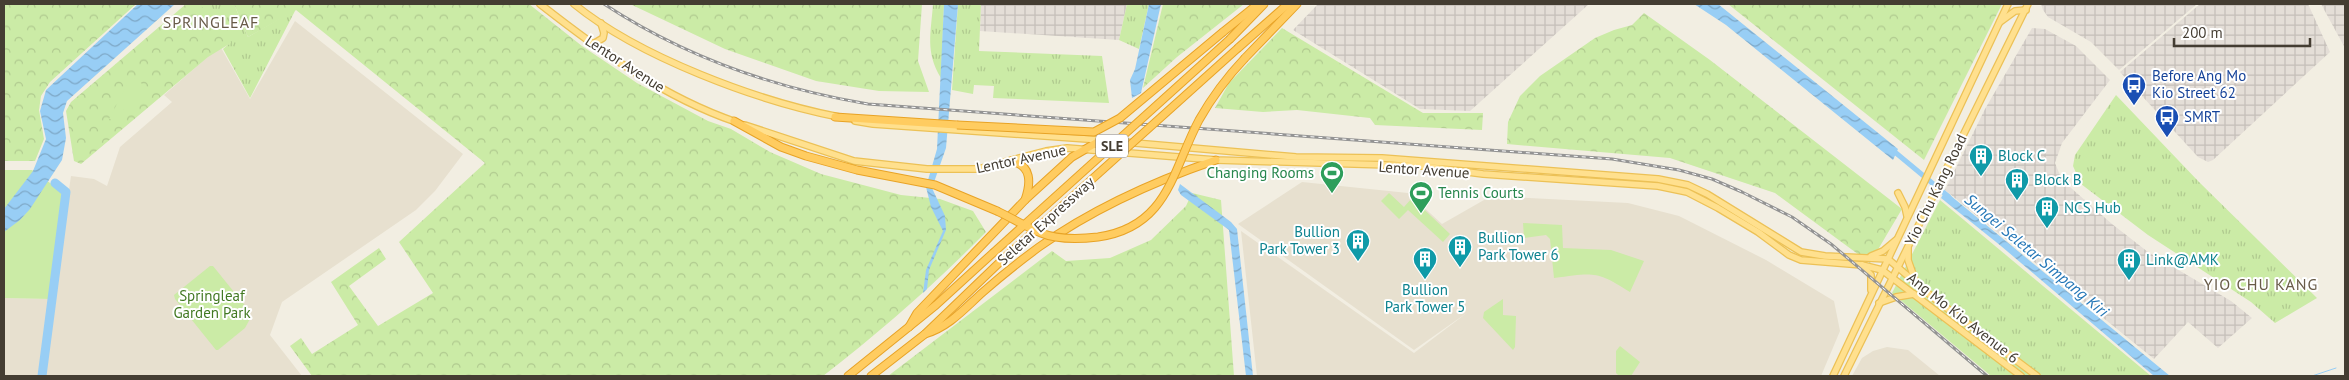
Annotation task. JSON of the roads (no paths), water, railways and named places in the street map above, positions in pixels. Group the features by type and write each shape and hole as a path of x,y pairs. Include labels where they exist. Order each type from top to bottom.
{"highway":[{"path":"835,117 932,126 1094,132 1120,118 1258,4"},
{"name":"Seletar Expressway","path":"848,376 910,327 993,253 1230,39 1264,4"},
{"name":"Seletar Expressway","path":"872,376 925,334 1002,261 1288,4"},
{"path":"734,121 755,134 794,151 850,168 948,189 1042,233 1067,238 1102,236 1135,224 1157,205 1177,174 1199,120 1212,98 1245,58 1297,4"},
{"path":"910,327 917,313 1025,200 1072,157 1084,148 1101,140"},
{"path":"1010,160 1022,165 1027,172 1030,182 1025,200"},
{"path":"925,334 936,331 949,322 1009,270 1072,225 1188,170 1216,160"}],"main road":[{"name":"Lentor Avenue","path":"540,4 592,44 672,94 709,112 854,161 927,169 970,170 1054,149 1084,148 1216,160 1422,166 1483,174 1658,186 1687,192 1718,208 1801,260 1862,265 1882,270"},
{"name":"Lentor Avenue","path":"574,4 601,23 664,58 696,72 789,105 835,117"},
{"name":"Yio Chu Kang Road","path":"1833,376 2008,4"},
{"name":"Yio Chu Kang Road","path":"1844,376 1943,176 2021,9 2028,4"},
{"path":"1998,23 2021,9"},
{"path":"592,44 603,38 604,29 601,23"},
{"name":"Lentor Avenue","path":"932,126 955,130 1180,146 1296,157 1382,158 1658,179 1688,184 1801,252 1825,256 1888,259"},
{"path":"1178,156 1180,146"},
{"path":"1898,192 1905,207 1907,219"},
{"path":"1869,257 1883,251 1899,238"},
{"path":"1908,248 1908,260 1915,282"},
{"name":"Ang Mo Kio Avenue 6","path":"1888,259 2037,376"},
{"path":"1862,265 1871,275 1871,294"},
{"name":"Ang Mo Kio Avenue 6","path":"1882,270 2021,376"},
{"path":"1879,303 1896,297 1914,294"}],"water":[{"path":"138,4 175,4 67,101 63,113 66,138 62,160 30,209 20,220 4,232 4,209 33,171 46,139 40,111 46,90"},
{"path":"944,4 958,4 946,148 932,188 945,216 946,230 929,270 927,289 923,293 926,270 943,231 931,207 926,187 937,149"},
{"path":"1149,4 1161,4 1141,93 1132,98 1130,80 1135,69"},
{"path":"1694,4 1718,4 1898,149 1893,160 1726,25"},
{"path":"1180,184 1231,222 1237,229 1253,376 1246,376 1229,230 1181,195 1178,190"},
{"path":"1945,191 2170,376 2154,376 2001,246 1941,198"}],"waterway":[{"name":"Sungei Seletar Simpang Kiri","path":"1896,153 1949,197"},
{"path":"42,376 66,192 55,183"},
{"path":"2312,376 2336,368"}],"railway":[{"path":"604,4 666,40 731,68 798,89 868,104 1612,159 1679,170 1712,179 1792,217 1831,244 1987,376"}],"place":[{"name":"Before Ang Mo Kio Street 62","path":"2134,106"},
{"name":"SMRT","path":"2167,138"},
{"name":"Block C","path":"1981,177"},
{"name":"Changing Rooms","path":"1332,194"},
{"name":"Block B","path":"2017,201"},
{"name":"Tennis Courts","path":"1421,214"},
{"name":"NCS Hub","path":"2047,229"},
{"name":"Bullion Park Tower 3","path":"1358,262"},
{"name":"Bullion Park Tower 6","path":"1460,268"},
{"name":"Bullion Park Tower 5","path":"1425,280"},
{"name":"Link@AMK","path":"2129,281"}],"district":[{"name":"SPRINGLEAF","path":"211,22"},
{"name":"YIO CHU KANG","path":"2261,284"}],"park label":[{"name":"Springleaf Garden Park","path":"212,304"}]}
